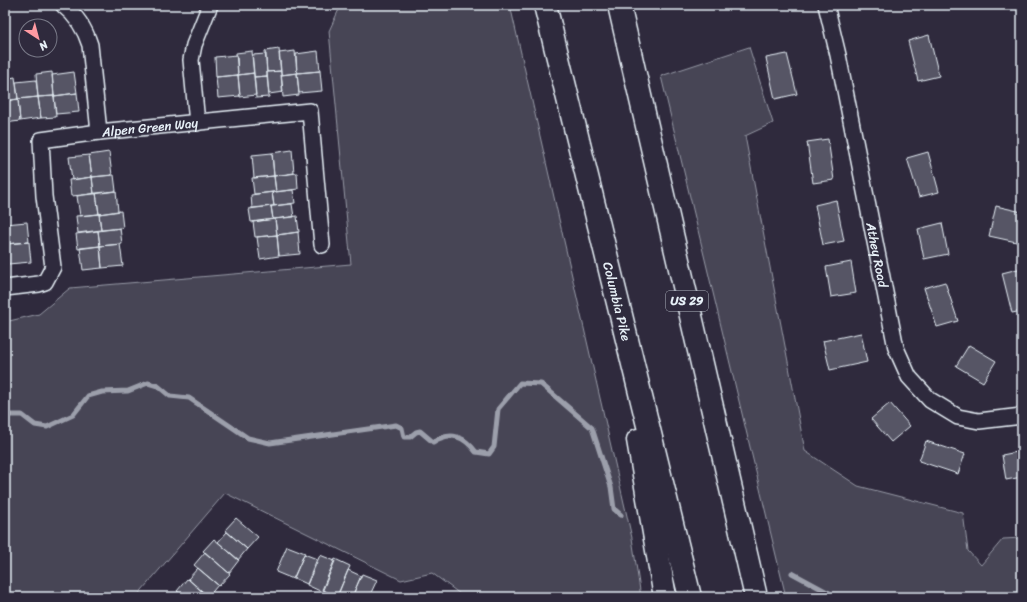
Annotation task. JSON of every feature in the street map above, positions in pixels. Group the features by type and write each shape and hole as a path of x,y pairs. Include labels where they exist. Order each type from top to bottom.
{"highway":[{"name":"Columbia Pike","path":"545,5 690,597"},
{"name":"US 29","path":"619,5 756,597"},
{"path":"606,258 665,597"}],"street":[{"path":"63,5 79,21 87,33 90,45 99,132"},
{"path":"197,123 191,60 194,46 210,5"},
{"name":"Athey Road","path":"826,5 838,55 896,348 909,377 930,400 958,417 979,421 1022,416"},
{"name":"Alpen Green Way","path":"5,288 45,282 53,268 44,196 41,140 99,132 310,111 322,245"}],"shaded area":[{"path":"341,5 510,5 632,538 641,597 464,597 432,573 401,580 225,493 136,597 5,597 5,322 39,314 70,288 351,264 329,31"},
{"path":"749,47 773,123 745,136 805,451 858,486 963,513 968,551 981,565 1003,539 1022,538 1022,597 786,597 661,76"}],"building":[{"path":"929,35 939,76 918,81 908,41"},
{"path":"279,49 281,71 267,72 265,51"},
{"path":"252,51 254,73 238,75 236,53"},
{"path":"295,51 297,73 281,75 279,53"},
{"path":"318,51 320,71 297,73 296,54"},
{"path":"266,54 267,76 254,77 252,55"},
{"path":"787,54 797,94 775,99 766,58"},
{"path":"237,55 238,75 216,77 215,57"},
{"path":"281,71 283,92 269,94 267,72"},
{"path":"320,71 322,91 299,93 297,73"},
{"path":"52,72 54,96 38,97 36,74"},
{"path":"74,72 77,93 54,96 52,75"},
{"path":"254,73 256,95 240,97 238,75"},
{"path":"297,73 299,95 283,97 281,75"},
{"path":"238,75 240,96 218,98 216,77"},
{"path":"267,76 269,97 256,98 254,77"},
{"path":"15,77 18,99 5,101 5,79"},
{"path":"36,80 38,97 18,99 16,82"},
{"path":"77,93 79,112 56,114 54,96"},
{"path":"54,96 56,117 41,118 38,97"},
{"path":"38,97 41,118 20,121 18,99"},
{"path":"18,99 20,121 5,123 5,101"},
{"path":"828,139 834,180 813,183 807,142"},
{"path":"292,150 294,173 274,176 272,153"},
{"path":"109,152 112,175 92,177 89,155"},
{"path":"928,152 939,192 919,197 907,158"},
{"path":"272,153 274,176 254,178 252,155"},
{"path":"89,155 92,177 72,180 69,157"},
{"path":"297,173 298,189 276,192 274,176"},
{"path":"114,175 116,191 94,194 92,177"},
{"path":"274,176 276,192 254,194 252,178"},
{"path":"92,177 94,194 71,196 69,180"},
{"path":"293,190 295,203 274,206 272,192"},
{"path":"116,191 118,211 99,214 96,193"},
{"path":"272,192 274,206 252,208 251,195"},
{"path":"96,193 99,214 80,216 77,196"},
{"path":"836,200 844,241 823,245 815,205"},
{"path":"292,204 294,217 273,219 271,206"},
{"path":"271,206 273,219 251,222 249,209"},
{"path":"996,206 1022,212 1021,243 989,236"},
{"path":"121,211 123,228 101,230 99,214"},
{"path":"99,214 101,230 78,233 76,216"},
{"path":"297,216 299,232 277,235 275,219"},
{"path":"275,219 277,235 255,237 253,222"},
{"path":"27,222 29,242 6,244 5,224"},
{"path":"942,223 948,254 924,259 918,229"},
{"path":"120,228 122,244 100,246 98,231"},
{"path":"98,231 100,246 78,249 76,234"},
{"path":"298,232 300,254 279,256 277,235"},
{"path":"277,235 279,256 260,259 257,237"},
{"path":"29,242 31,262 8,264 6,244"},
{"path":"5,244 8,266 5,266"},
{"path":"120,244 123,266 102,268 100,246"},
{"path":"100,246 102,268 83,270 80,248"},
{"path":"851,262 856,293 831,297 826,267"},
{"path":"1022,268 1022,311 1012,313 1002,273"},
{"path":"945,282 958,321 937,327 924,288"},
{"path":"861,333 867,362 830,370 823,341"},
{"path":"969,345 996,361 983,382 956,366"},
{"path":"890,403 910,426 891,442 871,419"},
{"path":"926,441 965,454 958,474 919,461"},
{"path":"1022,451 1022,477 1006,480 1002,455"},
{"path":"236,518 258,537 247,549 225,530"},
{"path":"227,532 247,549 238,560 218,542"},
{"path":"214,539 239,560 229,573 203,551"},
{"path":"287,546 305,553 293,579 276,572"},
{"path":"205,552 230,574 219,586 194,565"},
{"path":"304,554 317,559 307,584 294,578"},
{"path":"320,555 335,561 322,592 307,585"},
{"path":"335,559 350,566 337,596 322,590"},
{"path":"198,568 218,585 208,597 188,579"},
{"path":"348,570 361,576 352,597 343,597 338,595"},
{"path":"362,574 377,580 369,597 352,597"},
{"path":"187,579 209,597 184,597 177,591"}],"waterway":[{"path":"5,415 22,415 35,425 47,427 73,415 88,396 102,392 128,391 148,383 158,386 170,396 189,398 248,438 270,443 396,425 402,428 404,437 410,437 416,432 420,431 433,442 446,437 457,437 467,442 476,452 489,454 494,447 498,409 520,383 541,384 592,428 611,487 614,509 621,515"},
{"path":"792,573 829,593 831,597"}]}
